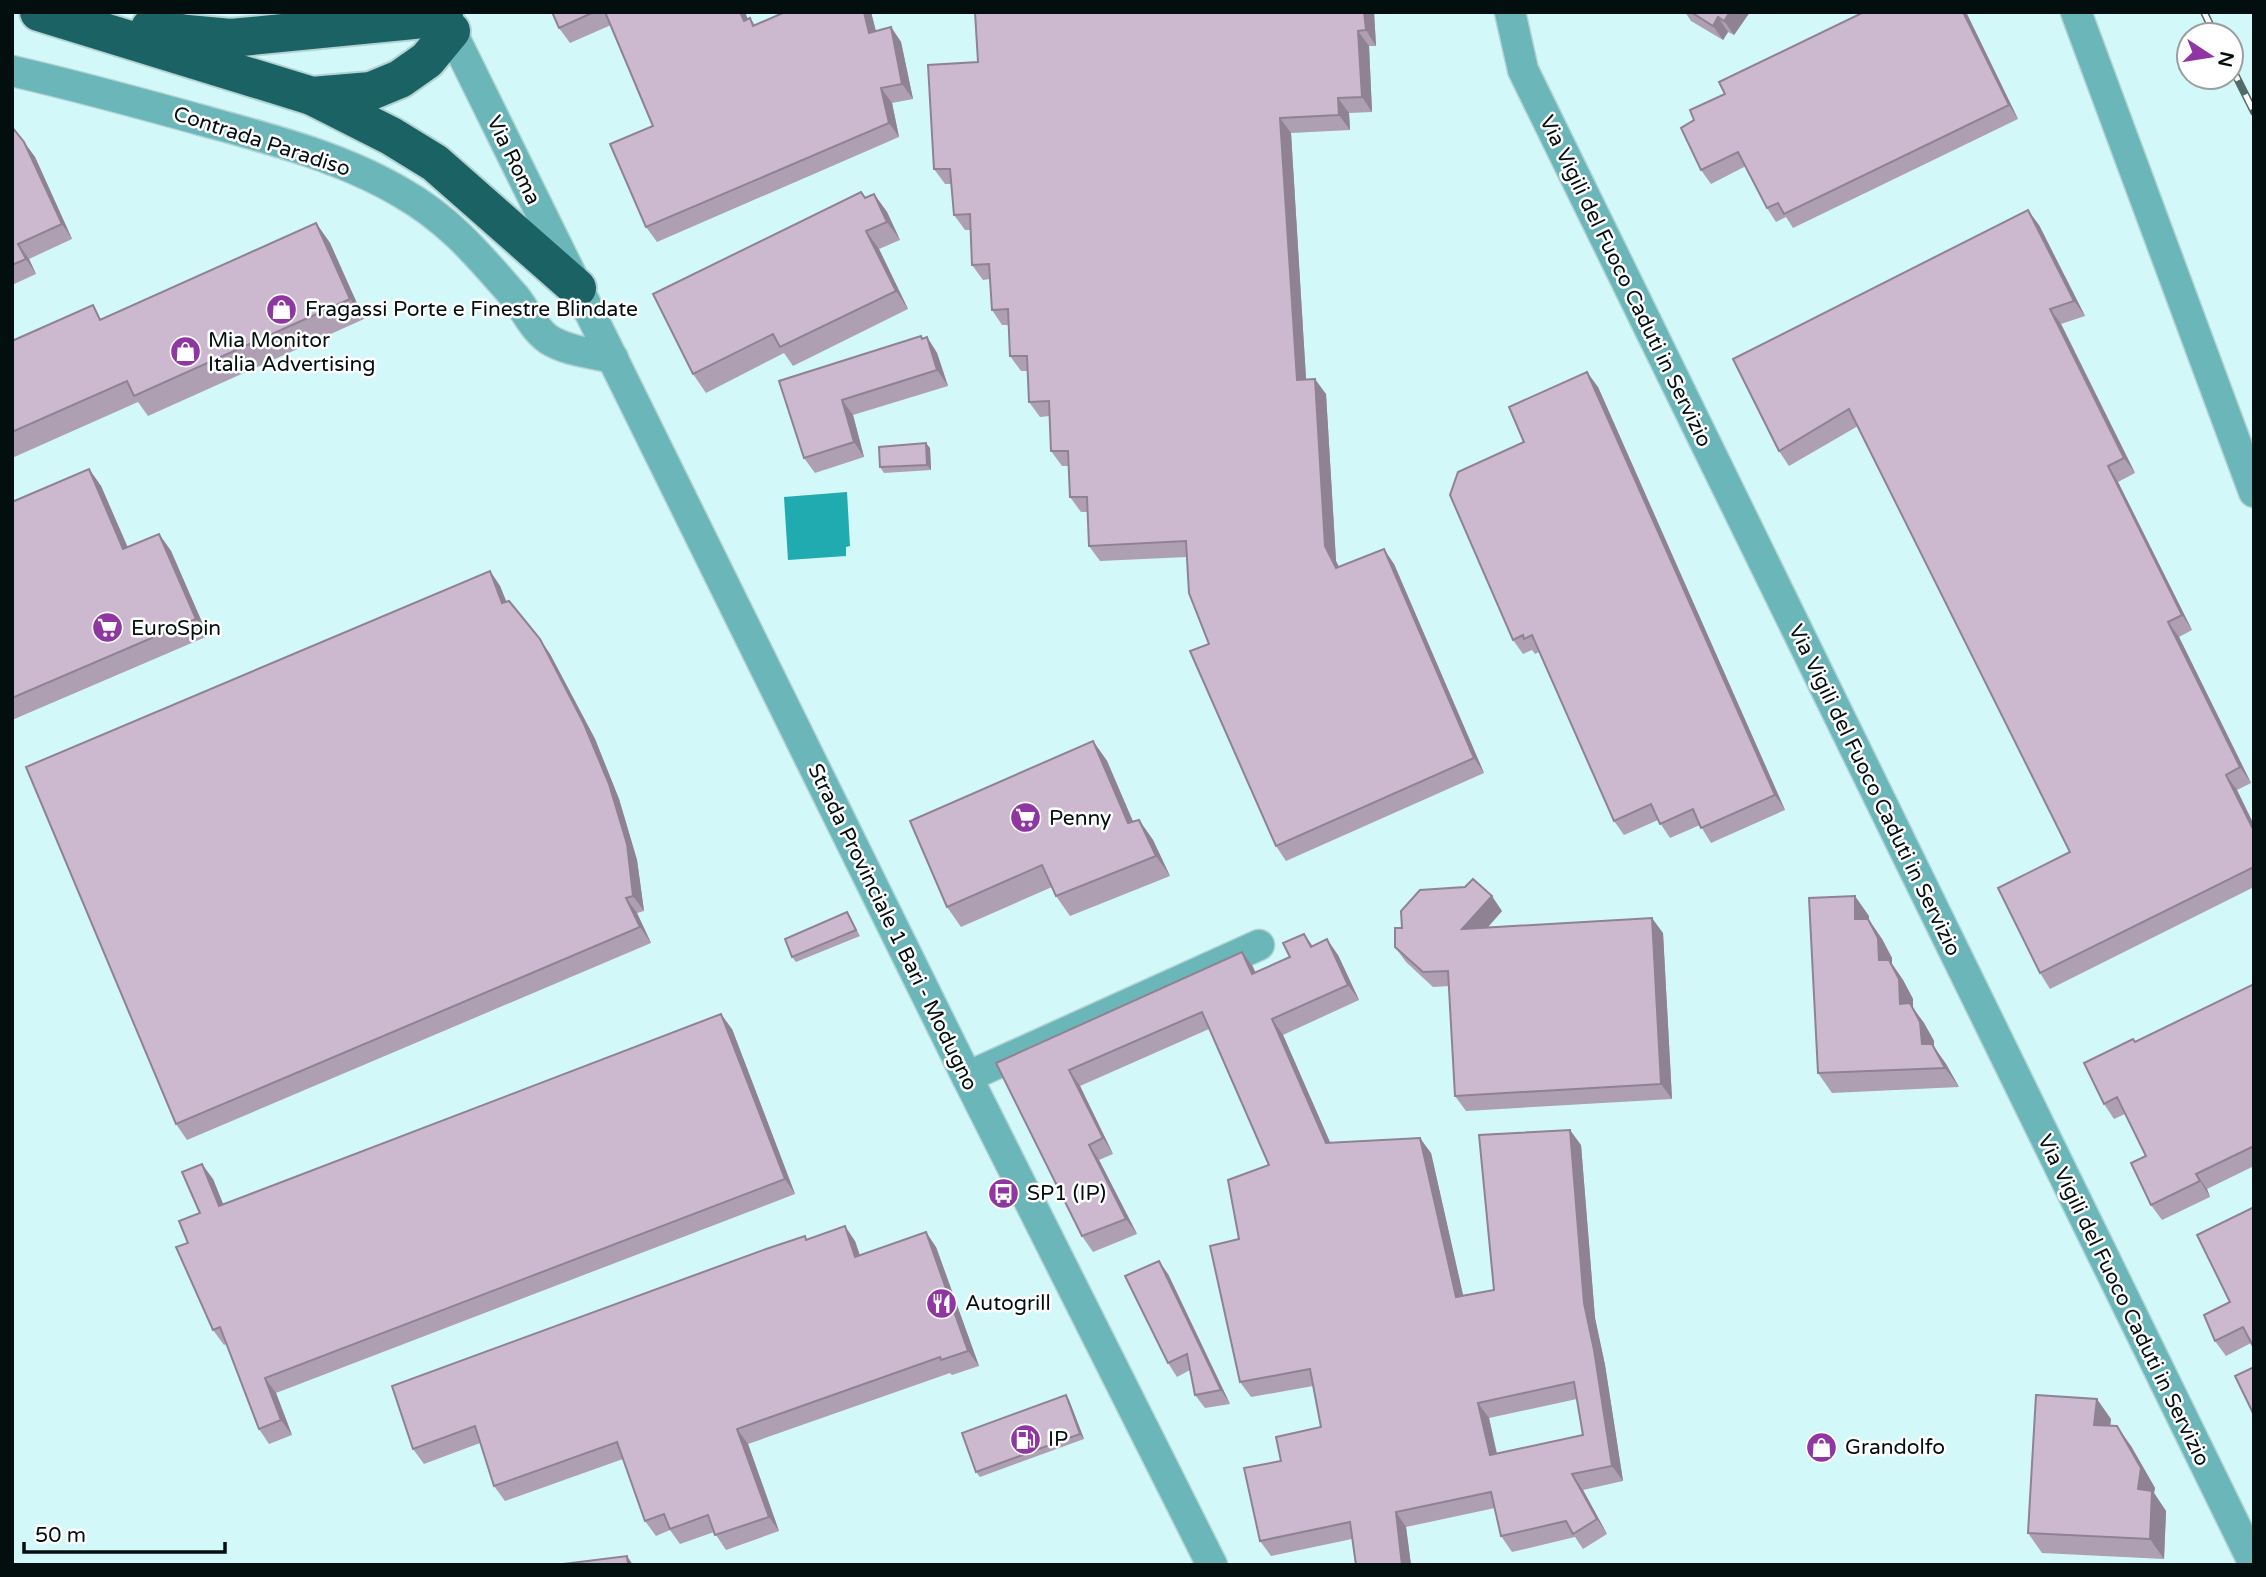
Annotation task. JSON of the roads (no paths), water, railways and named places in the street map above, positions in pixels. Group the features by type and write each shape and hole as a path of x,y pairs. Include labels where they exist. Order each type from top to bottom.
{"highway":[{"path":"39,12 312,96 391,136 435,163 578,288"},
{"path":"80,12 102,20 187,34 231,38 271,23 447,24 427,60 400,79 371,91 312,96"}],"street":[{"name":"Via Vigili del Fuoco Caduti in Servizio","path":"1510,12 1523,70 2254,1564"},
{"path":"2076,12 2254,492"},
{"name":"Via Roma","path":"447,24 578,288"},
{"name":"Contrada Paradiso","path":"12,71 264,137 366,175 401,192 456,230 521,305 534,327 547,338 561,346 613,358"},
{"name":"Strada Provinciale 1 Bari - Modugno","path":"578,288 967,1077 1212,1565"},
{"path":"967,1077 1259,945"}],"water":[{"path":"847,492 850,546 846,547 846,556 788,560 784,497"}],"railway":[{"path":"2204,12 2208,21"},
{"path":"2244,91 2254,112"}],"place":[{"name":"Fragassi Porte e Finestre Blindate","path":"282,309"},
{"name":"Mia Monitor Italia Advertising","path":"185,352"},
{"name":"EuroSpin","path":"108,628"},
{"name":"Penny","path":"1026,818"},
{"name":"SP1 (IP)","path":"1004,1193"},
{"name":"Autogrill","path":"942,1303"},
{"name":"IP","path":"1025,1439"},
{"name":"Grandolfo","path":"1822,1447"}]}
